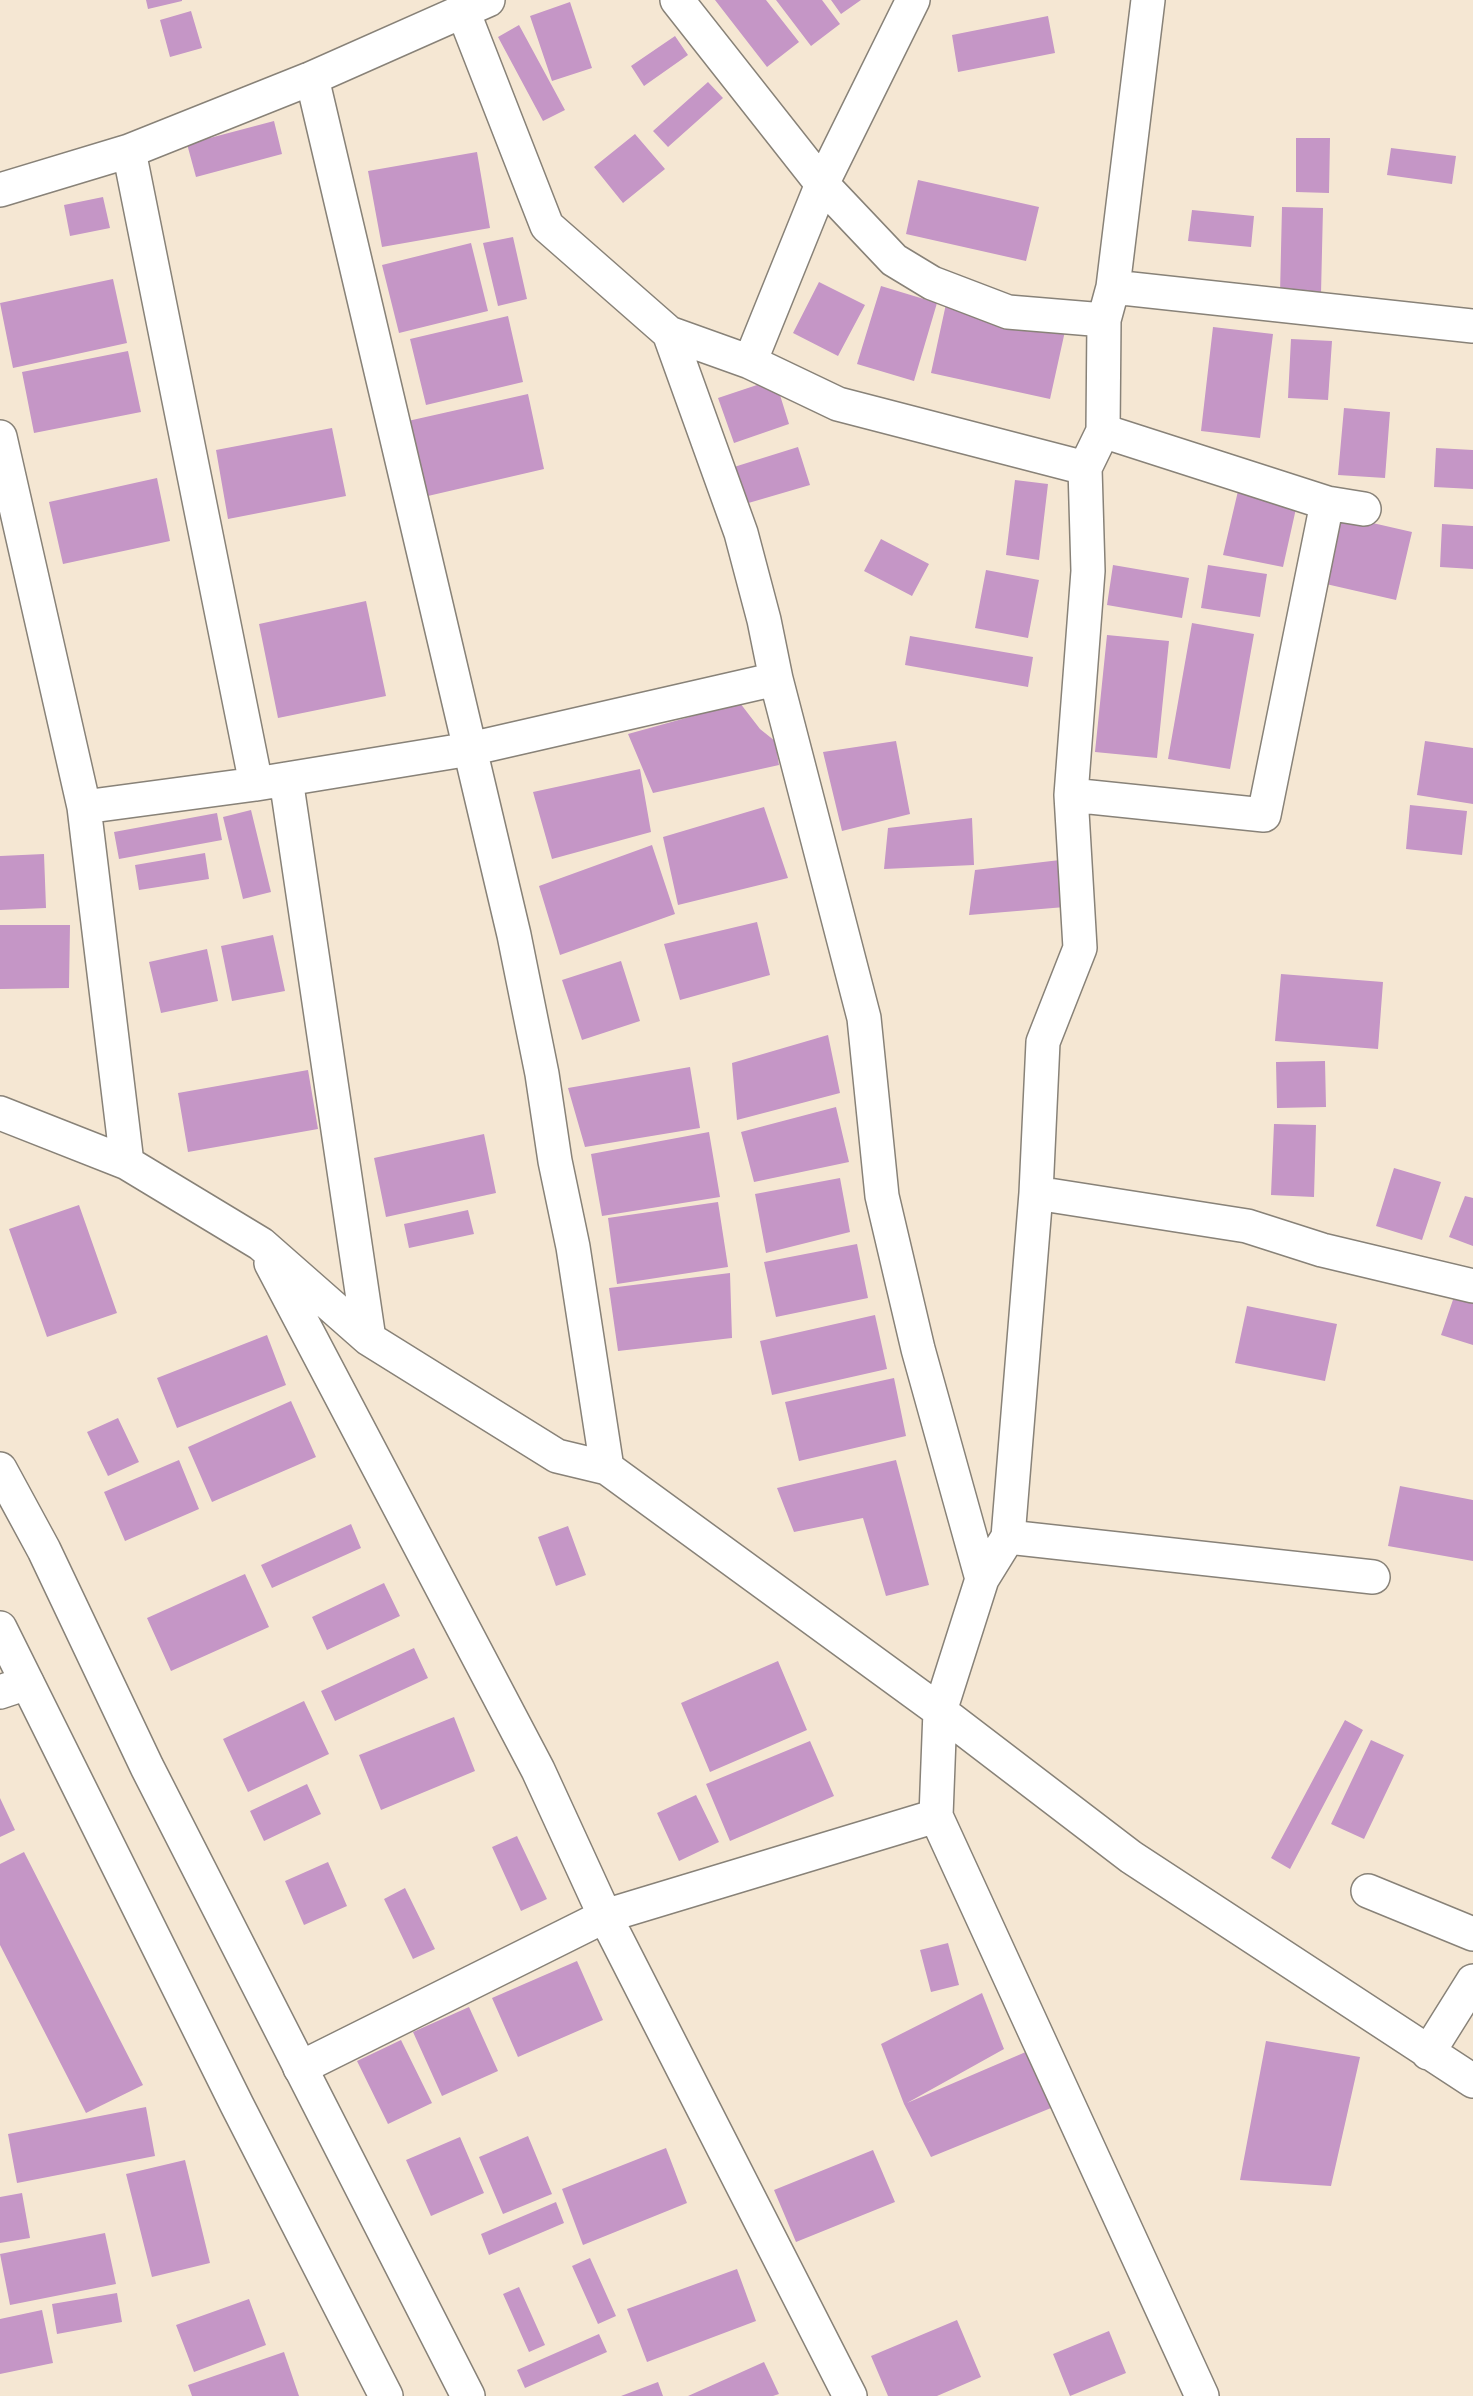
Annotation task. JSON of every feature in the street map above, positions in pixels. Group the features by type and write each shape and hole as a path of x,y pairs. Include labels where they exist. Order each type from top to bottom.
{"street":[{"path":"677,0 822,184 894,260 932,283 1008,312 1104,320"},
{"path":"750,362 822,184 913,0"},
{"path":"1148,0 1113,287 1104,320 1103,431 1084,468 1088,570 1071,795 1080,948 1043,1042 1036,1193 1008,1538 982,1579 940,1711 936,1816 1202,2396"},
{"path":"0,189 129,151 312,78 475,5 548,226 669,333 750,362 838,404 1084,468"},
{"path":"312,78 514,935 573,1247 607,1468"},
{"path":"129,151 271,782 369,1339"},
{"path":"1113,287 1473,326"},
{"path":"669,333 741,533 764,620 776,679 864,1018 882,1196 918,1349 982,1579"},
{"path":"1103,431 1327,503 1364,509"},
{"path":"0,437 84,807 127,1163"},
{"path":"1071,795 1264,815 1327,503"},
{"path":"84,807 271,782 470,749 776,679"},
{"path":"0,1113 127,1163 261,1244 369,1339 557,1456 607,1468 940,1711 1131,1857 1428,2054 1473,2081"},
{"path":"1036,1193 1247,1226 1322,1250 1473,1286"},
{"path":"261,1244 538,1770 605,1916 850,2396"},
{"path":"0,1469 44,1550 147,1767 468,2396"},
{"path":"1008,1538 1373,1577"},
{"path":"0,1628 13,1688 226,2084 386,2396"},
{"path":"300,2068 605,1916 936,1816"},
{"path":"1368,1891 1473,1934"},
{"path":"1428,2054 1473,1981"}],"building":[{"path":"146,0 182,0 182,1 148,9"},
{"path":"715,0 766,0 799,42 767,67"},
{"path":"776,0 822,0 840,24 811,46"},
{"path":"831,0 861,0 841,14"},
{"path":"570,2 592,68 552,81 530,16"},
{"path":"191,11 202,48 170,57 160,20"},
{"path":"1048,16 1055,53 958,72 952,35"},
{"path":"519,25 565,110 543,121 498,37"},
{"path":"675,36 688,55 644,86 631,66"},
{"path":"708,82 723,98 668,147 653,131"},
{"path":"274,121 282,154 196,177 187,144"},
{"path":"635,134 665,169 623,203 594,167"},
{"path":"1296,138 1330,138 1329,193 1296,192"},
{"path":"1391,148 1456,156 1452,184 1387,175"},
{"path":"477,152 490,228 382,247 368,171"},
{"path":"918,180 1039,207 1026,261 906,234"},
{"path":"103,197 110,228 70,236 64,205"},
{"path":"1282,207 1323,208 1321,294 1280,294"},
{"path":"1192,210 1254,216 1251,247 1188,241"},
{"path":"513,237 527,299 498,306 483,243"},
{"path":"471,243 488,311 399,333 382,265"},
{"path":"113,279 127,343 13,368 0,303"},
{"path":"819,282 865,305 838,356 793,333"},
{"path":"881,286 937,303 914,381 857,364"},
{"path":"946,304 1065,331 1050,399 931,373"},
{"path":"508,316 523,382 426,405 410,339"},
{"path":"1213,327 1273,334 1260,438 1201,431"},
{"path":"1291,339 1332,341 1328,400 1288,398"},
{"path":"128,351 141,412 34,433 22,372"},
{"path":"775,379 789,424 734,443 718,398"},
{"path":"528,394 544,469 415,499 399,423"},
{"path":"1344,408 1390,412 1385,478 1338,475"},
{"path":"332,428 346,496 228,519 216,450"},
{"path":"798,447 810,485 745,504 734,467"},
{"path":"1436,448 1473,450 1473,489 1434,487"},
{"path":"157,478 170,541 63,564 49,502"},
{"path":"1015,480 1048,484 1039,560 1006,555"},
{"path":"1238,491 1297,504 1283,567 1223,555"},
{"path":"1342,516 1412,532 1396,600 1326,584"},
{"path":"1442,524 1473,526 1473,569 1440,567"},
{"path":"881,539 929,564 912,596 864,571"},
{"path":"1113,565 1189,578 1182,618 1107,605"},
{"path":"1208,565 1267,574 1260,617 1201,608"},
{"path":"986,570 1039,580 1028,638 975,628"},
{"path":"366,601 386,696 278,718 259,624"},
{"path":"1192,623 1254,634 1230,769 1168,759"},
{"path":"1107,635 1169,641 1157,758 1095,752"},
{"path":"910,636 1033,657 1028,687 905,665"},
{"path":"740,703 760,729 775,741 779,765 653,793 628,734"},
{"path":"896,741 910,814 842,831 823,752"},
{"path":"1425,741 1473,748 1473,804 1417,795"},
{"path":"640,769 651,832 552,859 533,792"},
{"path":"1410,805 1467,811 1462,855 1406,849"},
{"path":"764,807 788,878 678,905 663,837"},
{"path":"251,810 271,892 243,899 223,817"},
{"path":"217,813 222,840 119,859 114,832"},
{"path":"972,818 974,865 884,869 888,828"},
{"path":"652,845 675,914 560,955 539,886"},
{"path":"205,853 209,879 139,890 135,865"},
{"path":"44,854 46,908 0,910 0,856"},
{"path":"1060,860 1065,907 969,915 975,870"},
{"path":"757,922 770,975 680,1000 664,944"},
{"path":"0,925 70,925 69,988 0,989"},
{"path":"273,935 285,991 232,1001 221,946"},
{"path":"207,949 218,1001 161,1013 149,962"},
{"path":"621,961 640,1021 582,1040 562,980"},
{"path":"1281,974 1383,982 1378,1049 1275,1041"},
{"path":"828,1035 840,1093 737,1120 732,1063"},
{"path":"1325,1061 1326,1107 1277,1108 1276,1062"},
{"path":"690,1067 700,1128 585,1147 568,1088"},
{"path":"308,1070 318,1129 188,1152 178,1093"},
{"path":"836,1107 849,1162 754,1182 741,1132"},
{"path":"1274,1124 1316,1125 1314,1197 1271,1195"},
{"path":"709,1132 720,1197 602,1216 591,1154"},
{"path":"484,1134 496,1193 386,1217 374,1158"},
{"path":"1394,1168 1441,1182 1422,1240 1376,1226"},
{"path":"840,1178 850,1232 766,1253 755,1194"},
{"path":"1465,1196 1473,1198 1473,1246 1449,1237"},
{"path":"718,1202 728,1267 617,1284 608,1218"},
{"path":"79,1205 117,1313 47,1337 9,1229"},
{"path":"468,1210 474,1234 409,1248 404,1224"},
{"path":"857,1244 868,1298 776,1317 764,1262"},
{"path":"730,1273 732,1338 618,1351 609,1288"},
{"path":"1457,1288 1473,1293 1473,1345 1441,1335"},
{"path":"1247,1306 1337,1324 1325,1381 1235,1363"},
{"path":"875,1315 887,1369 772,1395 760,1341"},
{"path":"267,1335 286,1385 177,1428 157,1378"},
{"path":"894,1378 906,1436 799,1461 785,1402"},
{"path":"291,1401 316,1457 212,1502 188,1447"},
{"path":"118,1418 139,1462 108,1476 87,1432"},
{"path":"179,1460 199,1509 125,1541 104,1492"},
{"path":"896,1460 929,1585 886,1596 863,1518 794,1532 777,1488"},
{"path":"1400,1486 1473,1500 1473,1561 1388,1546"},
{"path":"351,1524 361,1548 272,1588 261,1565"},
{"path":"568,1526 586,1575 556,1586 538,1537"},
{"path":"245,1574 269,1627 171,1671 147,1618"},
{"path":"384,1583 400,1616 327,1650 312,1617"},
{"path":"414,1648 428,1678 335,1721 321,1691"},
{"path":"778,1661 807,1730 710,1772 681,1703"},
{"path":"304,1701 329,1754 248,1792 223,1739"},
{"path":"454,1717 475,1771 381,1810 359,1755"},
{"path":"1345,1720 1363,1730 1290,1869 1271,1858"},
{"path":"1371,1740 1404,1755 1364,1839 1331,1824"},
{"path":"810,1741 834,1796 730,1841 706,1784"},
{"path":"307,1784 321,1814 264,1841 250,1811"},
{"path":"696,1795 719,1842 679,1861 657,1813"},
{"path":"0,1798 15,1830 0,1837"},
{"path":"517,1836 547,1899 521,1911 492,1847"},
{"path":"24,1852 143,2085 86,2113 0,1945 0,1864"},
{"path":"328,1862 347,1906 304,1925 285,1881"},
{"path":"405,1888 435,1949 413,1959 384,1899"},
{"path":"948,1943 959,1985 931,1992 920,1950"},
{"path":"577,1961 603,2020 518,2057 492,1998"},
{"path":"982,1993 1004,2049 907,2103 1028,2051 1051,2108 931,2157 904,2104 881,2044"},
{"path":"469,2007 498,2071 442,2096 413,2032"},
{"path":"401,2040 432,2103 388,2124 357,2061"},
{"path":"1266,2041 1360,2057 1331,2186 1240,2180"},
{"path":"146,2107 155,2156 17,2183 8,2134"},
{"path":"528,2136 552,2194 503,2214 479,2157"},
{"path":"460,2137 484,2193 431,2216 406,2160"},
{"path":"666,2148 687,2203 583,2245 562,2189"},
{"path":"873,2150 895,2202 796,2242 774,2190"},
{"path":"185,2160 210,2263 152,2277 126,2174"},
{"path":"22,2193 30,2238 0,2243 0,2197"},
{"path":"556,2202 564,2223 489,2255 481,2234"},
{"path":"105,2233 116,2284 10,2305 0,2254"},
{"path":"590,2258 616,2316 598,2324 572,2266"},
{"path":"737,2269 756,2321 647,2362 627,2309"},
{"path":"519,2287 545,2345 529,2352 503,2294"},
{"path":"117,2293 122,2322 57,2334 52,2304"},
{"path":"249,2299 266,2345 194,2372 176,2325"},
{"path":"42,2310 53,2363 0,2374 0,2319"},
{"path":"957,2320 981,2377 937,2396 888,2396 871,2356"},
{"path":"1109,2331 1126,2373 1070,2396 1053,2354"},
{"path":"599,2334 607,2352 525,2388 517,2370"},
{"path":"284,2352 299,2396 192,2396 188,2385"},
{"path":"764,2362 779,2394 773,2396 688,2396"},
{"path":"658,2382 663,2396 621,2396"}]}
